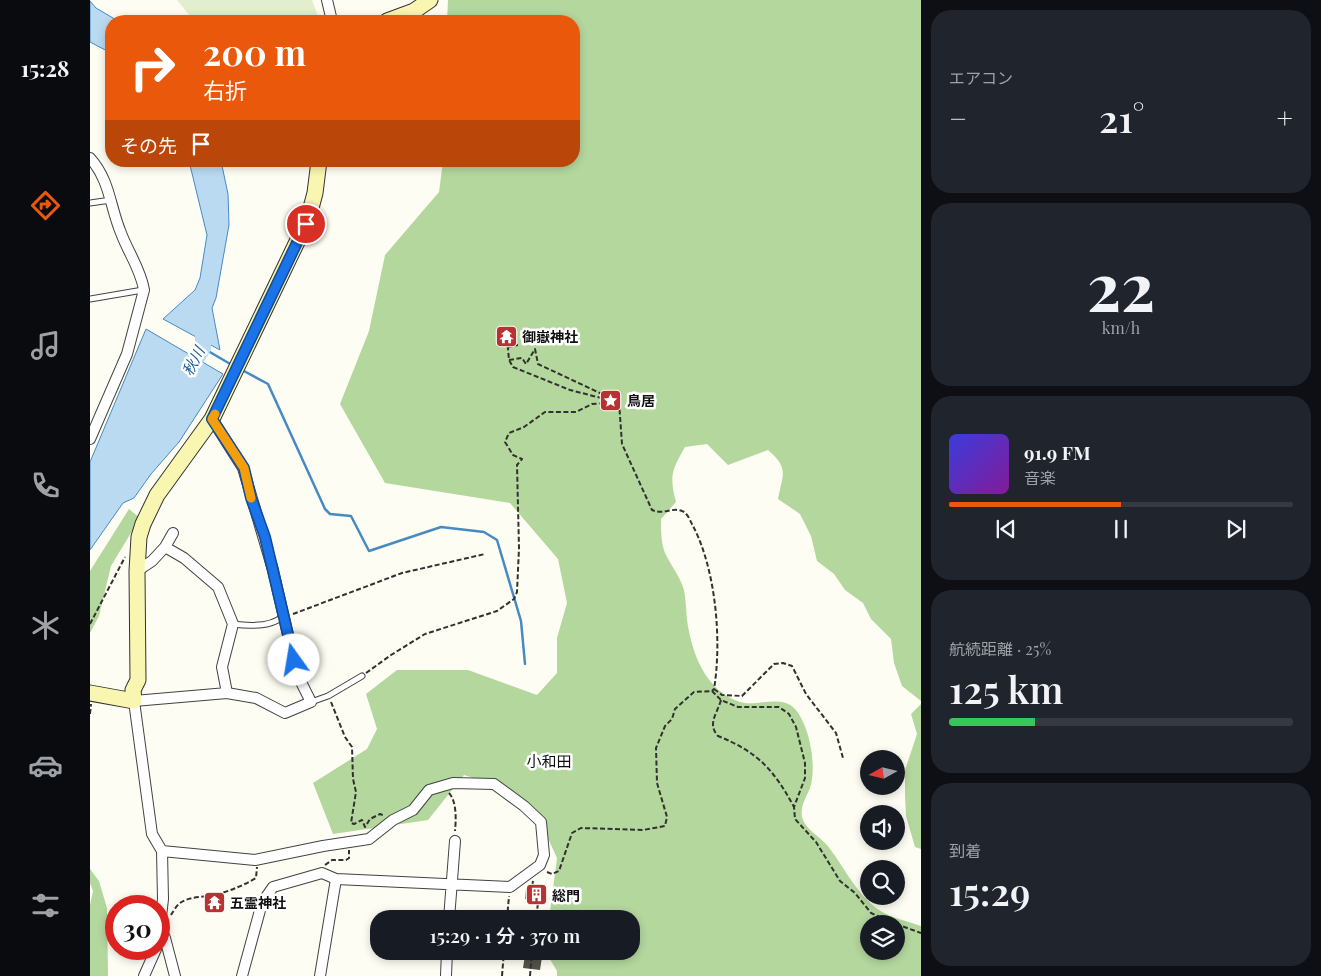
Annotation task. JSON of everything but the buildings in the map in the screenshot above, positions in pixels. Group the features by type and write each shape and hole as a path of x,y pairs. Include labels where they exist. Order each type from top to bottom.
{"street":[{"path":"328,0 331,15"},
{"path":"403,15 414,11 430,0"},
{"path":"90,158 103,176 121,233 143,281 144,290 127,354 90,439"},
{"path":"90,693 134,701 133,690 138,680 137,571 139,537 149,510 212,419 308,218 315,193 318,167"},
{"path":"162,895 162,851 152,834 134,701 227,693 256,698 284,713 311,702 297,674 265,537 251,498 244,468 212,419"},
{"path":"137,571 152,562 165,547 173,533"},
{"path":"165,547 184,558 218,587 233,624 222,667 227,693"},
{"path":"162,851 256,860 369,839 385,825 413,810 430,790 453,783 494,784 524,806 540,822 544,855 538,866 510,890 336,879 322,873 273,886 265,895 242,976"},
{"path":"450,910 455,841"},
{"path":"320,976 336,879"},
{"path":"170,957 175,976"},
{"path":"144,976 151,960"},
{"path":"446,976 447,960"}],"lane":[{"path":"90,203 111,200"},
{"path":"91,297 144,290"},
{"path":"233,624 247,626 278,621 283,616"},
{"path":"311,702 328,696 362,676"}],"path":[{"path":"507,338 509,360 513,367 570,390 615,402"},
{"path":"508,347 518,345"},
{"path":"509,360 522,358 526,364 535,349 538,364 619,402"},
{"path":"362,676 390,655 425,634 497,611 508,605 517,592 520,521 517,466 522,459 513,455 505,442 508,433 524,427 544,412 576,412 592,404 619,402"},
{"path":"619,402 622,444 652,510 665,513 673,510 682,511 688,516 704,548 717,631 718,667 713,690"},
{"path":"283,616 313,608 402,573 485,554"},
{"path":"90,624 126,557"},
{"path":"537,910 538,903 530,902 538,866 552,874 558,871 572,833 581,828 643,830 665,826 667,817 657,783 655,764 659,740 665,726 684,701 694,692 713,690 722,695 742,696 774,664 784,663 792,666 806,694 836,734 843,758"},
{"path":"713,690 721,700 738,707 779,707 788,714 796,727 805,763 805,778 794,807"},
{"path":"328,696 345,737 352,747 353,779 356,792 351,822 354,824 362,820 365,827 370,819 380,814 387,819 385,825"},
{"path":"721,700 712,724 714,732 718,736 758,757 768,766 784,786 794,807 796,819 816,842 840,881 855,893 871,913 876,915"},
{"path":"442,785 452,796 456,819 455,841"},
{"path":"322,873 322,868 332,860 346,860 349,858 349,842"},
{"path":"170,917 179,904 221,894 230,888 239,888 256,878 256,860"},
{"path":"508,910 510,890"},
{"path":"905,927 921,933"},
{"path":"502,976 503,960"},
{"path":"530,976 531,960"}],"green space":[{"path":"177,0 312,0 318,15 189,15"},
{"path":"448,0 921,0 921,701 902,686 894,663 891,639 871,619 863,603 845,590 834,574 817,561 811,536 800,514 778,499 783,477 782,467 775,456 768,450 728,465 707,444 685,447 677,462 672,479 676,502 661,519 664,549 684,590 692,645 709,680 718,689 740,702 783,702 790,705 800,716 805,726 811,747 813,769 810,788 802,810 802,817 809,829 827,845 860,893 860,905 873,905 889,915 860,915 860,960 905,960 905,921 921,926 921,976 557,976 557,971 550,960 640,960 640,910 550,910 557,858 535,810 505,788 464,775 428,820 333,834 313,783 367,749 377,729 366,694 397,670 468,670 537,695 557,673 557,638 567,603 558,559 510,503 385,483 340,404 369,331 385,255 439,192 442,167 580,167 580,15 447,15"},
{"path":"129,509 140,518 111,566 99,616 90,633 90,571"},
{"path":"921,704 921,849 915,847 906,816 905,770 917,734 911,714"},
{"path":"90,869 99,881 105,901 105,960 108,960 108,976 90,976 90,905 93,891 90,883"}],"water":[{"path":"90,1 96,8 108,15 105,15 105,50 90,42"},
{"path":"190,167 222,167 228,194 229,225 216,298 212,308 220,350 163,319 195,290 200,278 207,235"},
{"path":"146,329 223,374 179,442 151,474 134,498 123,503 90,550 90,462"}],"waterway":[{"name":"秋川","path":"185,377 203,348 203,319"},
{"path":"203,348 232,365"},
{"path":"242,370 268,384 325,509 330,514 351,516 369,551 441,527 484,532 497,540 521,621 525,664"}],"slow traffic":[{"path":"215,414 212,419 244,468 251,498"}],"place":[{"name":"御嶽神社","path":"506,336"},
{"name":"鳥居","path":"611,400"},
{"name":"総門","path":"536,895"},
{"name":"五霊神社","path":"214,902"}],"district":[{"name":"小和田","path":"549,761"}],"route":[{"path":"294,660 265,537 251,498 244,468 212,419 306,224"}]}
